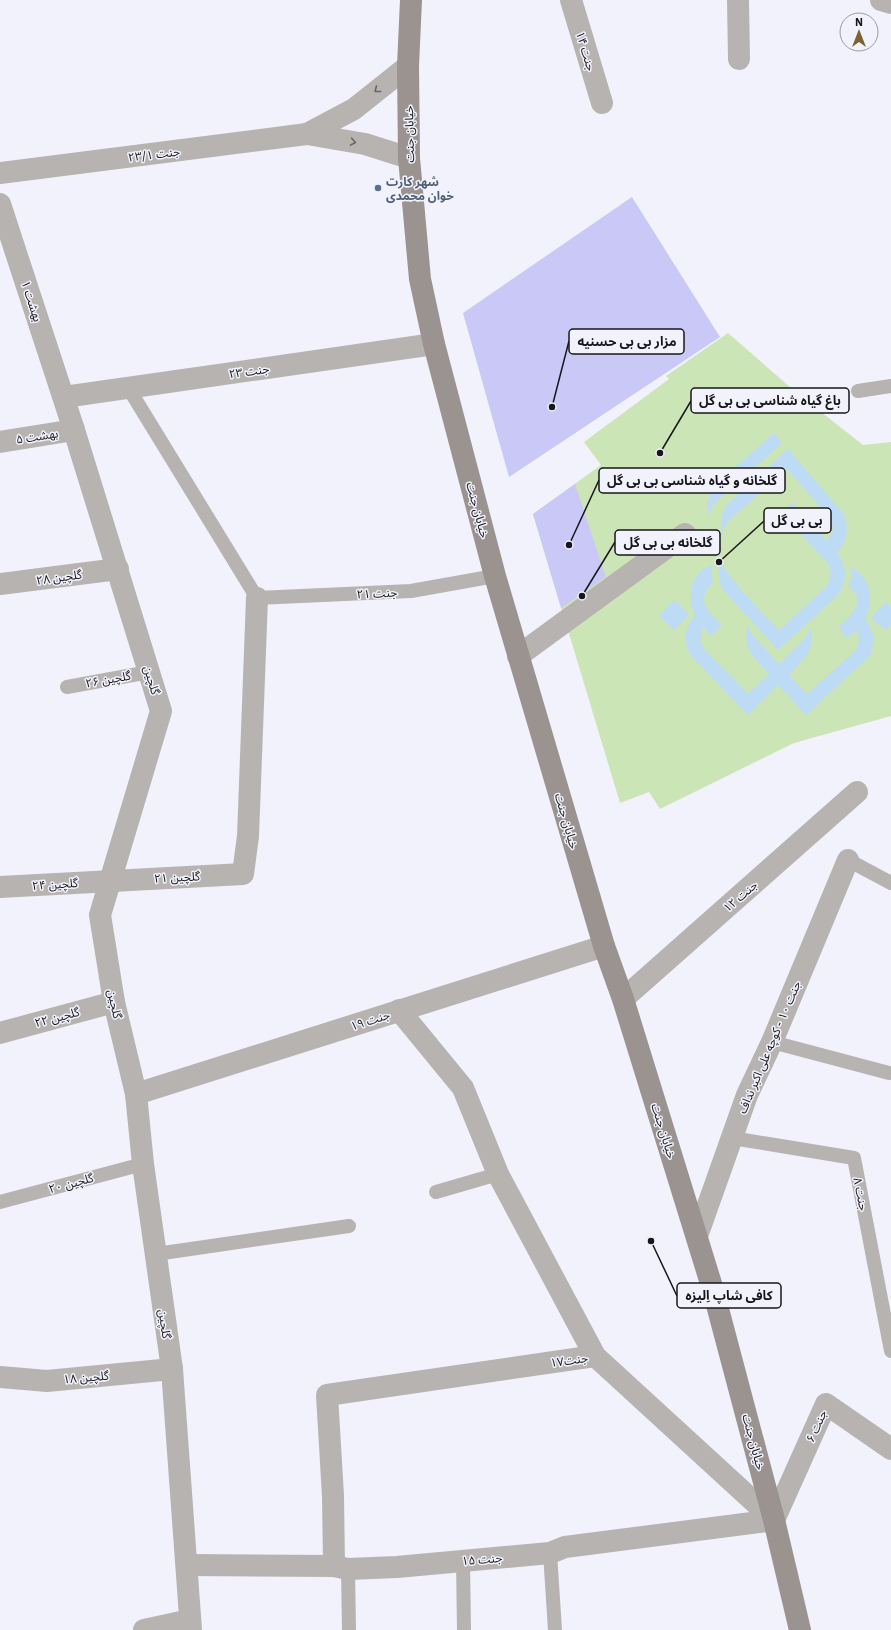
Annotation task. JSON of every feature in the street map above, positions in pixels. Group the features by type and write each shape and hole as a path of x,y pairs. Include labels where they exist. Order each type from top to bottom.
{"street":[{"name":"خیابان جنت","path":"411,0 408,66 409,158 420,279 434,344 495,576 518,656 604,946 623,999 720,1313 774,1520 800,1630"},
{"name":"جنت ۱۴","path":"571,0 602,103"},
{"path":"738,0 739,59"},
{"path":"881,0 891,3"},
{"path":"307,134 354,109 408,66"},
{"path":"307,134 365,144 409,158"},
{"name":"جنت ۲۳/۱","path":"0,173 307,134"},
{"name":"بهشت ۱","path":"0,204 64,397"},
{"name":"جنت ۲۳","path":"64,397 434,344"},
{"name":"گلچین","path":"64,397 161,711 100,915 114,1002 136,1094 143,1164 172,1369 187,1565 190,1625"},
{"name":"بهشت ۵","path":"0,442 74,430"},
{"path":"518,656 684,534"},
{"name":"گلچین ۲۸","path":"0,584 118,569"},
{"name":"گلچین ۲۱","path":"111,880 243,874 248,836 257,598"},
{"name":"جنت ۱۲","path":"623,999 857,792"},
{"name":"جنت ۱۰ - کوچه علی اکبر نداف","path":"696,1236 747,1095 772,1042 848,860"},
{"name":"گلچین ۲۴","path":"0,888 111,880"},
{"name":"جنت ۱۹","path":"136,1094 604,946"},
{"name":"گلچین ۲۲","path":"0,1033 114,1002"},
{"path":"399,1010 463,1088 498,1174 595,1356"},
{"name":"جنت۱۷","path":"341,1567 333,1496 327,1395 595,1356 774,1520"},
{"name":"گلچین ۱۸","path":"0,1377 47,1380 172,1369"},
{"name":"جنت ۶","path":"774,1520 826,1404 891,1449"},
{"name":"جنت ۱۵","path":"187,1565 397,1567 550,1553 565,1547 774,1520"},
{"path":"144,1630 190,1625"}],"lane":[{"path":"858,391 891,386"},
{"path":"129,388 257,598"},
{"name":"جنت ۲۱","path":"257,598 411,591 495,576"},
{"name":"گلچین ۲۶","path":"68,687 149,672"},
{"path":"848,860 891,883"},
{"path":"772,1042 889,1073"},
{"name":"جنت ۸","path":"732,1138 854,1158 891,1351"},
{"name":"گلچین ۲۰","path":"0,1202 143,1164"},
{"path":"436,1192 498,1174"},
{"path":"156,1254 349,1226"},
{"path":"550,1553 555,1630"},
{"path":"463,1561 464,1630"},
{"path":"341,1567 349,1630"}],"green space":[{"path":"728,333 798,394 863,445 891,442 891,716 794,743 660,809 649,792 620,803 533,514 601,465 584,442 669,379 666,376"}],"water":[{"path":"774,433 782,443 714,504 708,516 707,503 713,487"},
{"path":"788,449 844,514 847,530 843,544 837,552 843,563 845,574 843,585 837,596 778,650 723,590 719,575 721,559 723,566 737,584 779,630 825,588 830,574 829,565 782,513 793,503 827,541 833,530 831,519 787,469 726,524 722,534 721,516 727,504"},
{"path":"713,565 711,573 713,582 705,595 704,600 708,610 722,625 711,636 703,627 700,640 704,649 748,694 769,674 754,658 748,647 748,625 752,634 779,664 805,638 811,628 812,643 810,649 789,675 807,694 856,650 859,641 857,630 847,638 838,627 852,613 857,603 857,597 848,586 852,576 850,567 863,576 869,589 870,604 865,619 871,627 873,636 873,646 870,656 806,715 778,685 748,715 692,657 687,646 686,636 688,625 695,615 691,601 692,585 700,572"},
{"path":"674,600 689,614 674,630 659,616"},
{"path":"886,602 891,607 891,625 886,631 871,618"}],"building":[{"path":"632,197 720,337 509,477 463,313"},
{"path":"575,484 606,577 561,608 533,514"}],"place":[{"name":"شهر کارت خوان محمدی","path":"378,188"},
{"name":"مزار بی بی حسنیه","path":"552,407"},
{"name":"باغ گیاه شناسی بی بی گل","path":"660,453"},
{"name":"گلخانه و گیاه شناسی بی بی گل","path":"569,545"},
{"name":"بی بی گل","path":"719,562"},
{"name":"گلخانه بی بی گل","path":"582,596"},
{"name":"کافی شاپ اِلیزه","path":"651,1241"}]}
